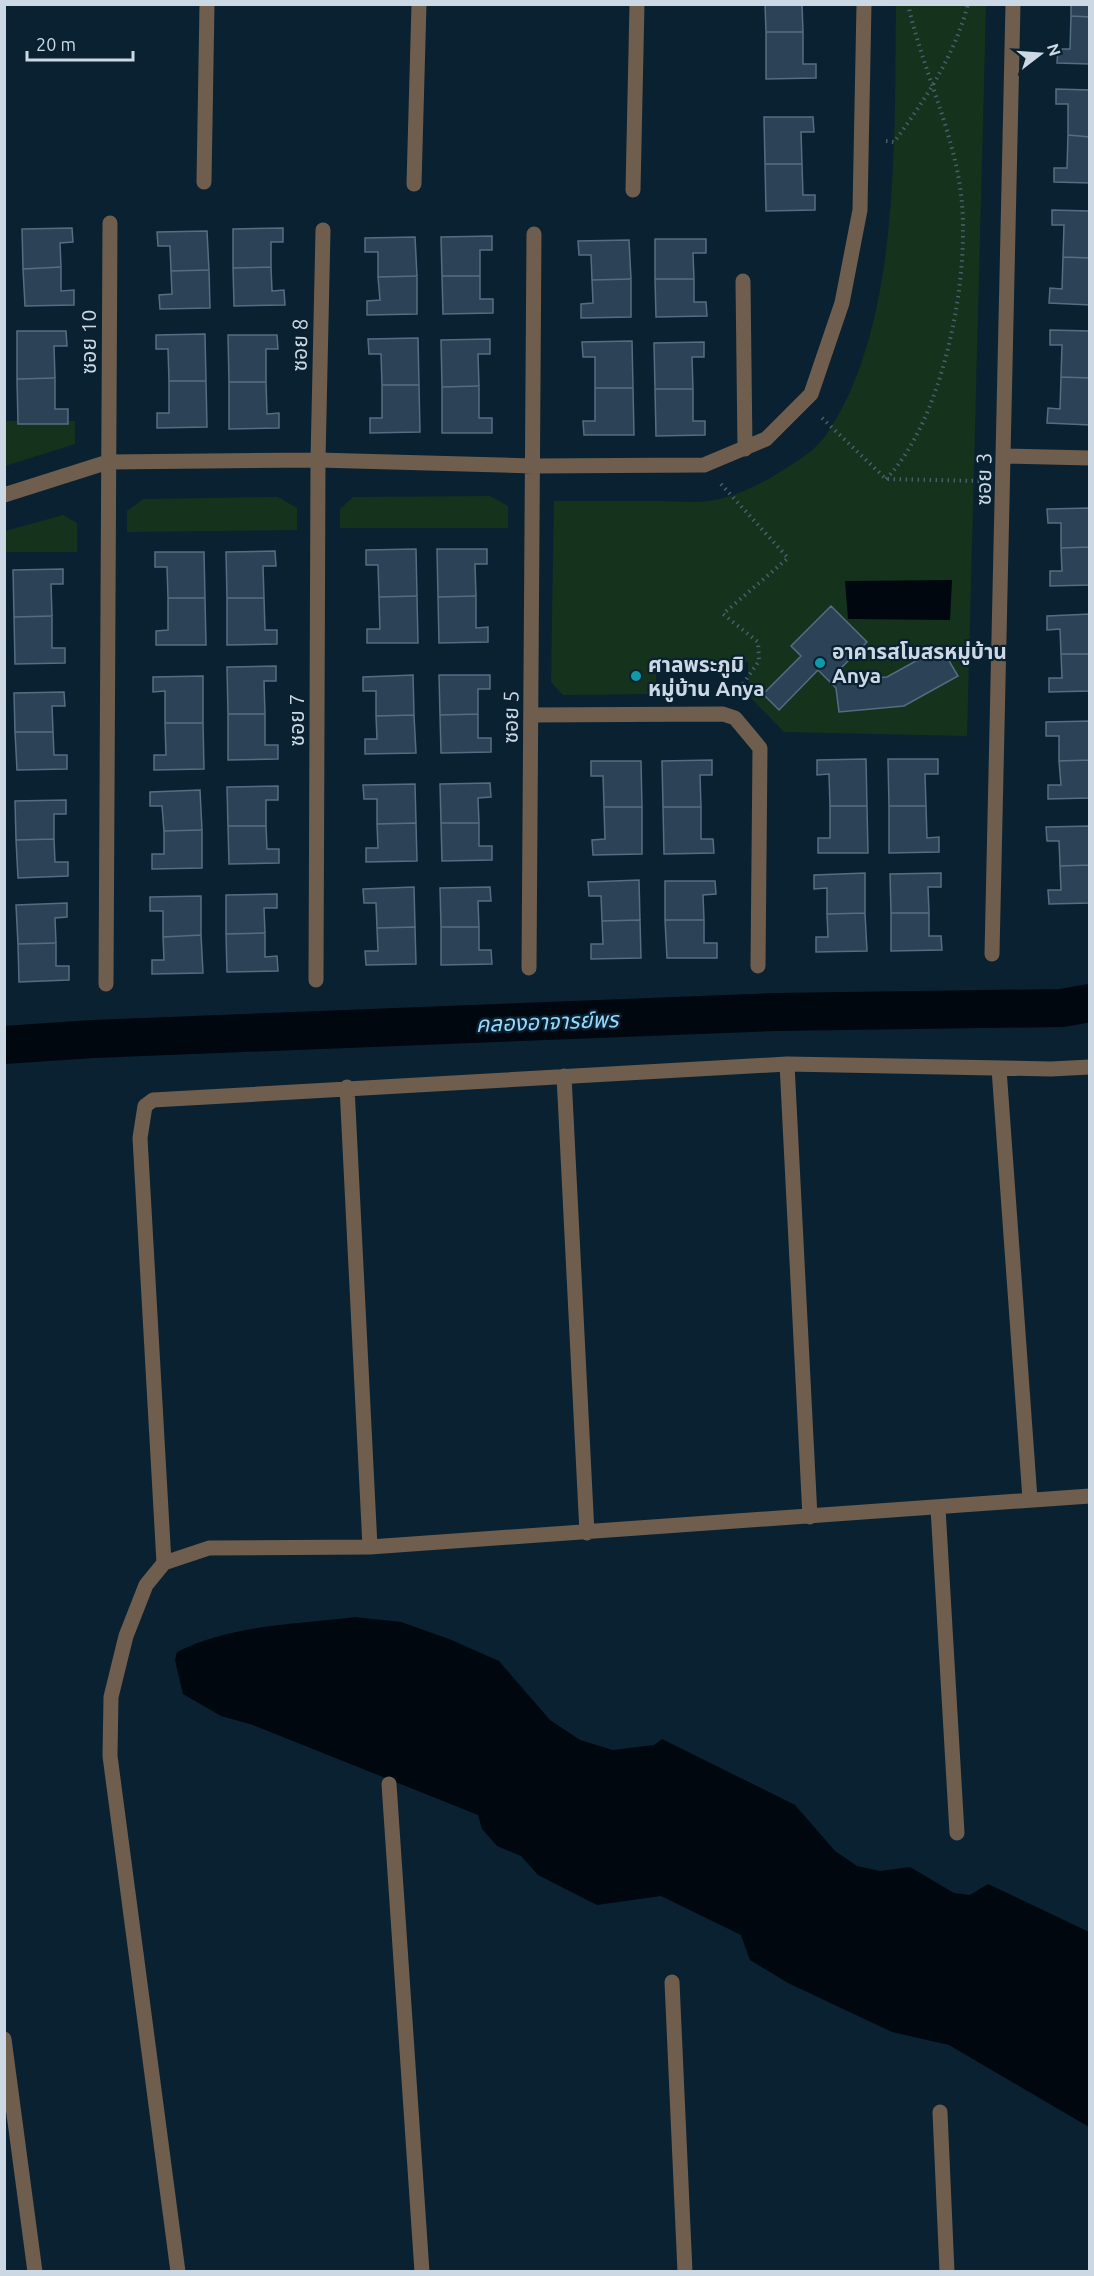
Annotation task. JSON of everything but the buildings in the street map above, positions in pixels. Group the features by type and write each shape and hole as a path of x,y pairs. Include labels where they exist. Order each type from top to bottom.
{"street":[{"path":"204,182 207,4"},
{"path":"414,184 419,4"},
{"path":"633,190 637,4"},
{"path":"4,495 108,462 318,460 533,466 704,465 766,439 811,394 842,303 860,210 864,4"},
{"name":"ซอย 3","path":"992,954 1004,482 1012,4"},
{"name":"ซอย 10","path":"105,984 110,223"},
{"name":"ซอย 8","path":"318,460 323,230"},
{"name":"ซอย 5","path":"529,968 534,234"},
{"path":"743,281 745,449"},
{"path":"1004,456 1089,458"},
{"name":"ซอย 7","path":"316,980 318,460"},
{"path":"531,715 723,714 735,718 760,748 758,966"},
{"path":"787,1064 810,1516"},
{"path":"164,1563 140,1138 145,1106 163,1098 787,1064 999,1068 1089,1067"},
{"path":"999,1068 1030,1499"},
{"path":"564,1076 587,1533"},
{"path":"347,1087 370,1547"},
{"path":"178,2271 110,1756 111,1697 126,1636 146,1585 164,1563 209,1548 370,1547 1089,1496"},
{"path":"938,1508 957,1833"},
{"path":"389,1784 422,2271"},
{"path":"672,1982 685,2271"},
{"path":"4,2039 35,2271"},
{"path":"939,2112 947,2271"}],"path":[{"path":"886,479 897,467 921,424 958,310 962,250 961,193 932,87 917,44 908,4"},
{"path":"861,138 894,142 932,87 964,19 968,4"},
{"path":"806,399 830,428 886,479 1004,482"},
{"path":"704,465 788,558 723,614 758,642 759,662 723,714"}],"green space":[{"path":"896,5 986,5 967,736 784,732 749,696 748,662 656,660 656,694 563,695 551,682 554,501 697,502 735,494 777,474 816,447 826,435 851,390 869,339 881,284 889,227 895,111"},
{"path":"5,421 75,421 75,444 5,466"},
{"path":"490,496 508,506 508,528 340,528 340,509 353,497"},
{"path":"278,497 297,508 297,530 127,532 127,511 143,499"},
{"path":"63,515 77,523 77,552 5,552 5,531"}],"shaded area":[{"path":"952,580 950,620 848,619 845,581"},
{"path":"355,1617 401,1622 449,1639 499,1661 550,1720 580,1740 613,1750 654,1745 662,1739 795,1805 835,1851 857,1866 880,1871 910,1867 954,1893 970,1895 988,1884 1089,1932 1089,2127 949,2045 892,2032 788,1983 750,1960 741,1935 661,1896 597,1905 538,1875 521,1856 497,1846 482,1829 478,1815 253,1725 221,1716 183,1694 175,1660 177,1652 197,1643 264,1627"}],"waterway":[{"name":"คลองอาจารย์พร","path":"4,1045 93,1039 776,1012 1062,1008 1090,1003"}],"place":[{"name":"อาคารสโมสรหมู่บ้าน Anya","path":"820,663"},
{"name":"ศาลพระภูมิ หมู่บ้าน Anya","path":"636,676"}]}
